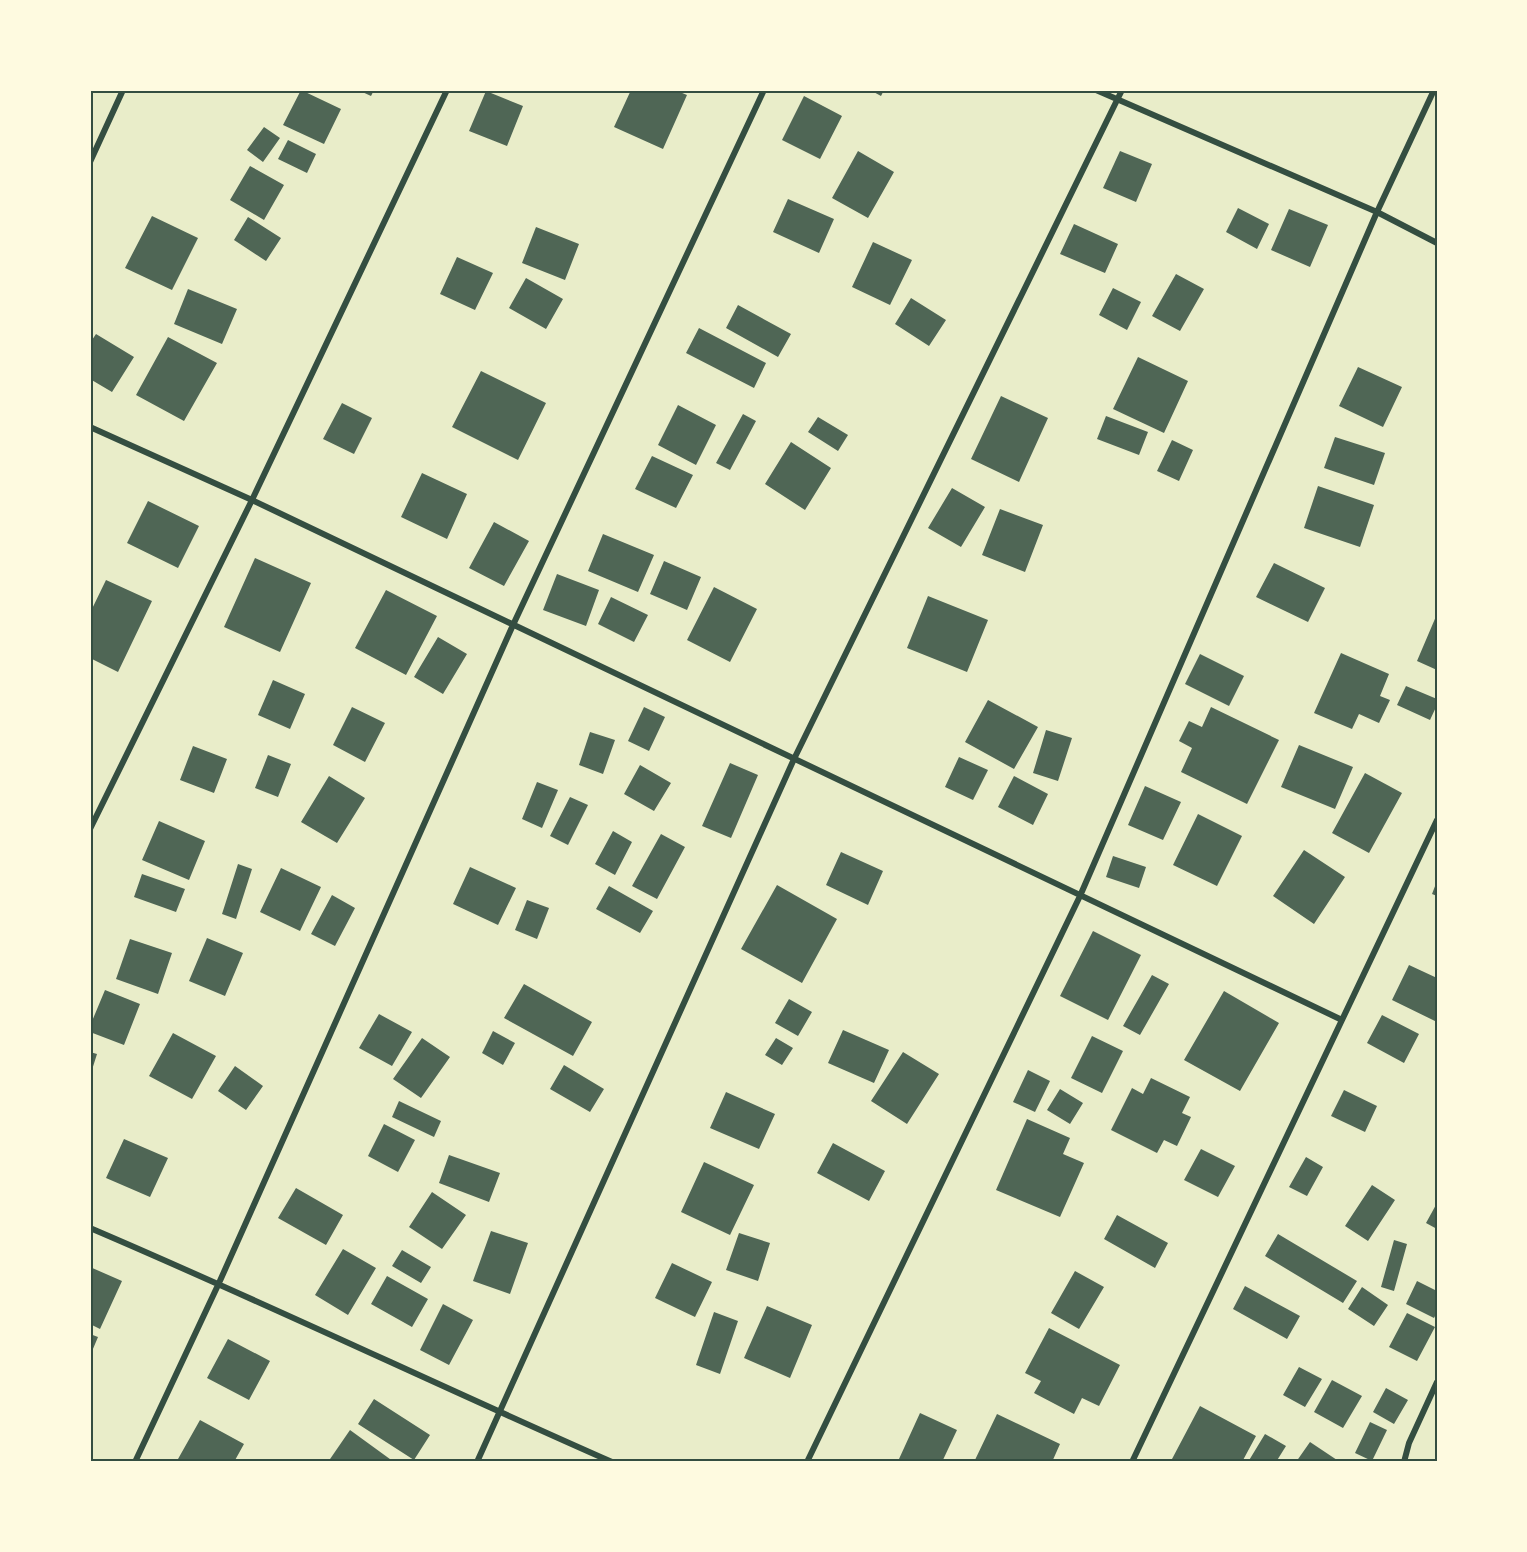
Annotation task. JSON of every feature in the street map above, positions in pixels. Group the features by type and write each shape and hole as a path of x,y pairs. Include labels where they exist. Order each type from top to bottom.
{"street":[{"path":"90,162 123,90"},
{"path":"90,829 252,500 447,90"},
{"path":"135,1462 219,1283 513,626 764,90"},
{"path":"1096,90 1377,212 1437,243"},
{"path":"477,1462 794,759 1122,90"},
{"path":"807,1462 1080,896 1377,212 1434,90"},
{"path":"90,428 252,500 1342,1020"},
{"path":"1132,1462 1437,820"},
{"path":"90,1228 219,1283 500,1413 612,1462"},
{"path":"1404,1462 1409,1443 1437,1382"}],"building":[{"path":"301,90 341,109 324,144 283,125"},
{"path":"358,90 374,90 371,96"},
{"path":"631,90 675,90 687,95 663,149 614,127"},
{"path":"870,90 884,90 881,96"},
{"path":"486,91 523,106 507,146 469,131"},
{"path":"804,96 842,116 820,159 782,140"},
{"path":"264,127 280,138 263,162 247,150"},
{"path":"288,140 316,154 307,173 278,159"},
{"path":"858,151 894,172 868,218 832,198"},
{"path":"1120,151 1152,164 1136,202 1103,188"},
{"path":"250,166 284,185 264,220 230,200"},
{"path":"788,199 834,219 819,253 773,232"},
{"path":"1238,208 1269,224 1257,249 1226,232"},
{"path":"1289,209 1328,225 1310,267 1271,250"},
{"path":"152,216 198,238 172,290 125,268"},
{"path":"248,217 281,238 266,261 234,240"},
{"path":"1074,224 1118,244 1105,273 1060,254"},
{"path":"536,227 579,244 565,280 522,263"},
{"path":"873,242 912,260 890,305 852,287"},
{"path":"457,257 493,273 475,310 440,294"},
{"path":"1176,274 1204,289 1180,331 1152,316"},
{"path":"526,278 563,299 546,329 509,308"},
{"path":"1113,288 1141,302 1127,330 1099,315"},
{"path":"188,289 237,309 222,344 174,324"},
{"path":"911,298 946,320 929,346 895,324"},
{"path":"738,305 791,334 778,357 726,328"},
{"path":"699,328 766,363 754,388 686,353"},
{"path":"96,334 134,357 112,392 90,379 90,343"},
{"path":"168,337 217,363 184,421 136,395"},
{"path":"1138,357 1188,381 1164,433 1113,409"},
{"path":"1358,367 1402,387 1383,427 1339,406"},
{"path":"481,371 546,403 518,460 452,427"},
{"path":"1001,396 1048,418 1019,482 971,459"},
{"path":"342,403 372,418 354,454 323,439"},
{"path":"678,405 716,425 696,465 658,445"},
{"path":"743,414 756,421 730,470 716,463"},
{"path":"1106,416 1148,432 1139,455 1097,439"},
{"path":"818,417 848,435 838,451 808,432"},
{"path":"1335,437 1385,453 1374,485 1324,468"},
{"path":"1172,440 1193,450 1179,481 1157,471"},
{"path":"791,442 831,468 805,510 765,484"},
{"path":"652,456 693,475 676,508 635,489"},
{"path":"422,473 467,494 447,539 401,517"},
{"path":"1318,486 1374,505 1360,547 1304,528"},
{"path":"952,488 985,507 961,547 928,528"},
{"path":"148,501 199,526 178,568 127,543"},
{"path":"1000,509 1043,525 1025,572 982,555"},
{"path":"494,522 529,541 504,586 469,568"},
{"path":"603,534 654,555 638,592 588,571"},
{"path":"255,558 311,583 280,652 224,627"},
{"path":"664,561 701,577 687,610 650,594"},
{"path":"1274,563 1325,588 1308,622 1256,597"},
{"path":"557,574 599,590 586,626 543,610"},
{"path":"106,580 152,601 118,672 90,658 90,613"},
{"path":"714,587 757,609 730,662 687,640"},
{"path":"386,590 437,616 406,675 355,648"},
{"path":"928,596 988,620 967,672 907,648"},
{"path":"611,597 648,615 634,642 598,624"},
{"path":"1437,614 1437,670 1417,661"},
{"path":"438,637 467,654 443,694 414,677"},
{"path":"1341,653 1389,674 1380,696 1390,700 1379,723 1359,714 1352,729 1314,713"},
{"path":"1200,654 1244,676 1229,706 1185,684"},
{"path":"273,680 305,694 290,729 258,715"},
{"path":"1406,686 1437,699 1437,705 1430,720 1397,705"},
{"path":"988,700 1038,727 1014,769 965,742"},
{"path":"352,707 385,723 365,762 333,745"},
{"path":"644,707 665,717 649,751 628,741"},
{"path":"1211,707 1279,740 1247,804 1181,772 1192,748 1179,741 1189,721 1202,727"},
{"path":"1046,730 1072,738 1058,781 1033,773"},
{"path":"590,732 615,740 603,774 579,765"},
{"path":"1299,745 1353,767 1335,809 1281,787"},
{"path":"193,746 227,759 214,793 180,780"},
{"path":"268,755 291,764 278,797 255,788"},
{"path":"959,757 988,770 973,800 945,787"},
{"path":"730,763 758,775 731,838 702,826"},
{"path":"640,765 671,783 654,811 624,794"},
{"path":"1365,773 1402,793 1369,853 1332,833"},
{"path":"329,776 365,798 337,843 301,822"},
{"path":"1014,776 1048,794 1033,825 998,807"},
{"path":"537,782 558,790 542,828 522,819"},
{"path":"1145,786 1181,802 1163,840 1128,825"},
{"path":"570,797 588,805 568,845 550,836"},
{"path":"1198,814 1242,836 1217,886 1173,865"},
{"path":"159,821 205,841 189,880 142,860"},
{"path":"613,831 632,842 615,875 595,864"},
{"path":"661,834 685,847 657,899 632,886"},
{"path":"1304,850 1345,877 1314,924 1273,896"},
{"path":"841,852 883,871 868,905 826,885"},
{"path":"1113,856 1146,867 1139,888 1106,877"},
{"path":"238,864 252,869 236,919 222,914"},
{"path":"470,867 516,888 498,925 453,904"},
{"path":"281,868 321,887 300,931 260,912"},
{"path":"142,874 185,889 176,912 134,897"},
{"path":"1437,881 1437,896 1432,894"},
{"path":"777,885 837,919 802,983 741,949"},
{"path":"609,886 653,911 640,933 596,909"},
{"path":"332,895 355,908 335,946 311,934"},
{"path":"527,900 549,908 537,939 515,930"},
{"path":"1093,931 1141,955 1108,1020 1060,996"},
{"path":"207,938 243,953 225,996 189,981"},
{"path":"130,939 172,953 158,994 116,979"},
{"path":"1409,965 1437,978 1437,1022 1392,1000"},
{"path":"1152,975 1169,984 1140,1035 1123,1026"},
{"path":"524,984 592,1022 573,1056 504,1018"},
{"path":"105,990 140,1004 124,1045 90,1032 90,1026"},
{"path":"1224,991 1279,1023 1240,1091 1184,1060"},
{"path":"789,999 812,1012 798,1036 775,1023"},
{"path":"379,1014 412,1032 392,1066 359,1048"},
{"path":"1382,1015 1419,1034 1404,1063 1367,1043"},
{"path":"843,1030 889,1050 874,1083 828,1063"},
{"path":"493,1031 515,1043 503,1065 482,1053"},
{"path":"173,1033 216,1056 192,1099 149,1076"},
{"path":"1092,1036 1123,1051 1102,1093 1071,1078"},
{"path":"422,1038 450,1057 421,1098 393,1079"},
{"path":"776,1038 793,1048 782,1065 765,1055"},
{"path":"90,1052 97,1054 91,1073 90,1073"},
{"path":"903,1052 939,1074 907,1124 871,1101"},
{"path":"564,1065 604,1089 590,1112 550,1089"},
{"path":"235,1066 263,1086 246,1110 218,1091"},
{"path":"1028,1070 1050,1081 1035,1112 1013,1102"},
{"path":"1151,1078 1190,1097 1182,1113 1191,1117 1177,1146 1164,1140 1157,1153 1111,1130 1132,1088 1143,1094"},
{"path":"1060,1089 1083,1103 1070,1124 1047,1110"},
{"path":"1344,1090 1377,1106 1365,1132 1331,1116"},
{"path":"726,1092 775,1114 759,1149 710,1128"},
{"path":"399,1101 441,1121 434,1137 392,1117"},
{"path":"1027,1119 1070,1138 1063,1154 1084,1163 1060,1217 996,1190"},
{"path":"384,1124 415,1140 398,1172 368,1156"},
{"path":"124,1139 168,1158 150,1197 106,1178"},
{"path":"833,1143 885,1171 869,1201 817,1173"},
{"path":"1201,1149 1235,1166 1218,1197 1184,1180"},
{"path":"449,1155 500,1173 489,1202 439,1183"},
{"path":"1306,1157 1323,1167 1307,1196 1289,1187"},
{"path":"704,1162 754,1185 730,1235 681,1212"},
{"path":"1372,1185 1395,1200 1368,1241 1345,1226"},
{"path":"296,1188 343,1215 326,1245 278,1218"},
{"path":"432,1192 466,1215 442,1249 409,1227"},
{"path":"1437,1203 1437,1229 1426,1223"},
{"path":"1117,1215 1168,1243 1155,1268 1104,1239"},
{"path":"491,1231 528,1243 510,1294 473,1281"},
{"path":"739,1233 770,1243 758,1281 726,1270"},
{"path":"1278,1234 1357,1281 1343,1303 1265,1256"},
{"path":"1394,1240 1407,1244 1394,1291 1381,1287"},
{"path":"343,1249 376,1268 348,1315 315,1295"},
{"path":"402,1250 431,1267 421,1283 392,1266"},
{"path":"672,1263 712,1282 695,1317 655,1298"},
{"path":"90,1267 122,1281 100,1329 90,1324"},
{"path":"1075,1271 1104,1287 1079,1329 1051,1313"},
{"path":"387,1276 428,1299 412,1327 371,1304"},
{"path":"1417,1281 1437,1291 1437,1312 1434,1318 1406,1304"},
{"path":"1245,1286 1300,1316 1287,1339 1233,1309"},
{"path":"1362,1287 1388,1305 1374,1326 1348,1309"},
{"path":"443,1304 473,1320 449,1365 420,1350"},
{"path":"767,1306 812,1325 790,1378 744,1358"},
{"path":"714,1312 738,1321 720,1374 696,1365"},
{"path":"1407,1313 1435,1327 1417,1361 1389,1347"},
{"path":"1049,1328 1120,1365 1099,1406 1082,1398 1074,1414 1034,1393 1041,1381 1025,1373"},
{"path":"90,1334 98,1337 90,1356"},
{"path":"228,1339 270,1361 249,1400 207,1378"},
{"path":"1299,1367 1322,1379 1305,1407 1283,1395"},
{"path":"1332,1380 1362,1396 1343,1428 1314,1412"},
{"path":"1386,1388 1408,1400 1394,1424 1373,1412"},
{"path":"374,1399 430,1435 414,1460 358,1424"},
{"path":"1200,1406 1256,1436 1242,1462 1178,1462 1172,1459"},
{"path":"920,1413 957,1430 942,1462 906,1462 899,1459"},
{"path":"997,1414 1060,1444 1052,1462 974,1462"},
{"path":"200,1420 244,1444 234,1462 183,1462 178,1459"},
{"path":"1370,1422 1387,1430 1372,1461 1355,1453"},
{"path":"350,1430 394,1462 328,1462"},
{"path":"1265,1434 1286,1446 1276,1462 1248,1462"},
{"path":"1310,1442 1340,1462 1296,1462"}]}
